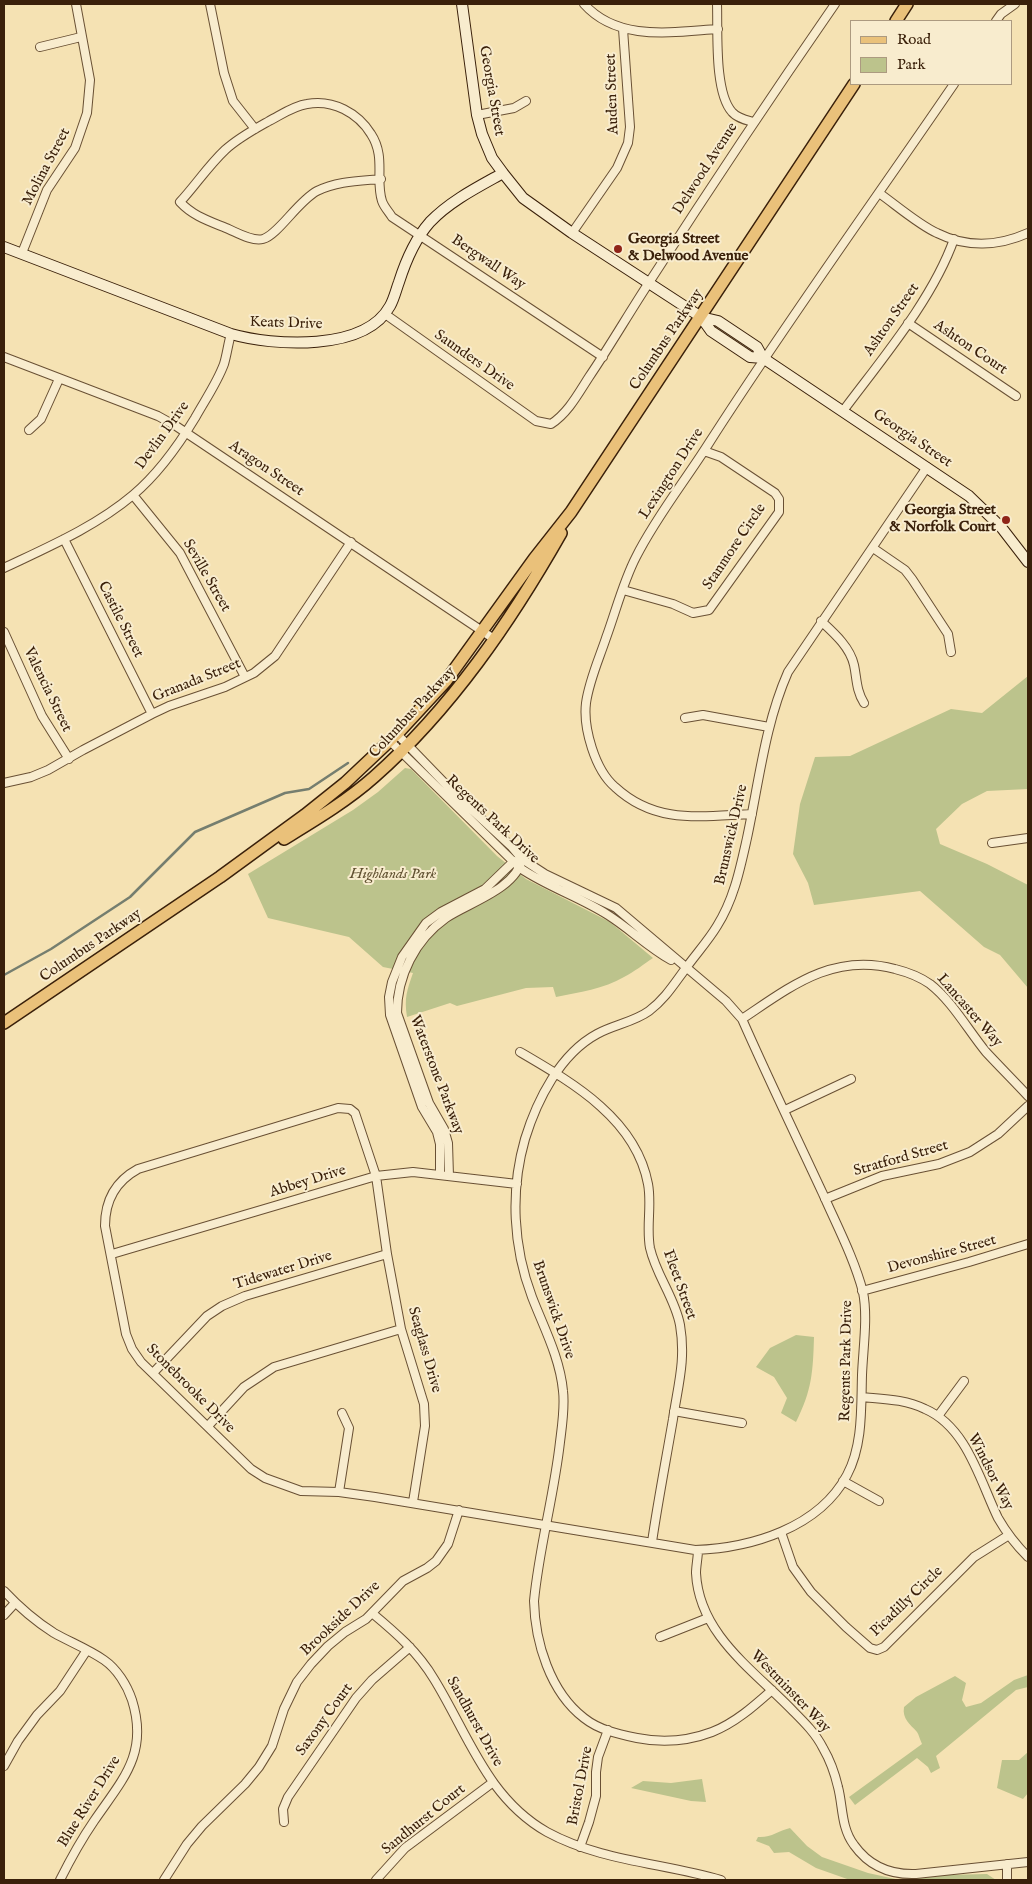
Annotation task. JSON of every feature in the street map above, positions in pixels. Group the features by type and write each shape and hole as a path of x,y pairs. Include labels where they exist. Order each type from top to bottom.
{"main road":[{"path":"897,20 907,4"},
{"name":"Columbus Parkway","path":"220,877 338,805 374,777 432,720 465,680 494,639 555,544 571,512 853,85"},
{"name":"Columbus Parkway","path":"4,1023 220,877 304,816 345,783 394,738 446,681 565,517 571,512"}],"street":[{"name":"Molina Street","path":"22,253 47,190 75,148 87,113 90,80 76,4"},
{"path":"210,4 224,73 234,101 255,129"},
{"name":"Georgia Street","path":"462,4 478,115 486,147 503,173 523,198 700,317 718,321 757,347 763,358 969,496 985,510 1027,558"},
{"path":"584,4 603,20 623,29 643,32 718,29"},
{"path":"718,4 719,63 723,98 732,113 743,120 753,122"},
{"name":"Delwood Avenue","path":"551,424 568,408 603,357 649,282 753,122 835,4"},
{"path":"997,20 1001,14 1015,4"},
{"name":"Auden Street","path":"572,232 617,168 628,143 630,127 623,29"},
{"path":"40,47 81,36"},
{"name":"Lexington Drive","path":"752,814 695,817 658,813 640,806 625,796 613,786 603,773 592,749 585,717 586,701 635,558 658,519 763,358 953,85"},
{"path":"478,115 514,108 526,101"},
{"name":"Bergwall Way","path":"381,179 335,184 315,192 295,208 275,231 263,239 253,239 201,218 189,212 180,202 224,151 255,129 291,109 306,104 319,103 344,108 365,126 378,149 381,164 382,201 392,218 603,357"},
{"name":"Keats Drive","path":"4,248 22,253 133,298 243,338 285,342 332,340 364,330 385,314 393,300 410,251 431,221 455,202 503,173"},
{"path":"879,193 937,234 954,239 993,244 1011,241 1028,233"},
{"name":"Ashton Street","path":"843,411 908,323 939,276 954,239"},
{"name":"Saunders Drive","path":"385,314 536,421 551,424"},
{"name":"Ashton Court","path":"908,323 1016,396"},
{"name":"Devlin Drive","path":"4,568 90,525 133,495 164,463 186,433 216,382 224,364 231,334"},
{"name":"Aragon Street","path":"4,357 158,416 351,542 494,639"},
{"path":"29,430 41,419 59,379"},
{"name":"Stanmore Circle","path":"623,590 673,604 693,613 708,610 779,512 779,499 776,493 721,457 704,450"},
{"name":"Brunswick Drive","path":"772,1690 733,1721 713,1731 694,1737 656,1741 619,1734 583,1718 558,1689 549,1672 538,1641 534,1602 558,1458 564,1392 559,1367 522,1267 517,1235 515,1195 525,1140 533,1116 556,1074 576,1048 590,1038 634,1019 653,1008 673,987 717,926 734,890 752,814 769,727 776,699 788,672 927,467"},
{"name":"Seville Street","path":"133,495 180,552 246,677"},
{"name":"Castile Street","path":"64,539 152,714"},
{"name":"Granada Street","path":"4,783 31,777 48,770 152,714 169,706 225,687 265,665 275,656 351,542"},
{"path":"873,548 905,570 912,579 948,634 951,652"},
{"path":"821,621 832,631 850,655 854,665 858,694 864,703"},
{"name":"Valencia Street","path":"4,632 42,716 69,759"},
{"path":"685,718 703,715 769,727"},
{"name":"Regents Park Drive","path":"394,738 520,868 541,882 609,916 659,953 686,968"},
{"name":"Regents Park Drive","path":"404,748 511,846 522,859 545,874 616,908 726,1001 742,1019 848,1250 865,1303 862,1397 858,1442 853,1460 843,1481 825,1504 806,1519 780,1532 744,1544 710,1550 698,1550 460,1510"},
{"path":"992,843 1028,838"},
{"path":"520,868 522,859"},
{"name":"Waterstone Parkway","path":"440,1174 440,1144 437,1132 422,1107 390,1015 389,997 392,982 402,957 426,924 441,912 485,889 513,862 522,859"},
{"name":"Waterstone Parkway","path":"449,1176 448,1143 444,1129 429,1103 397,1013 399,984 409,961 430,931 445,918 489,895 520,868"},
{"name":"Lancaster Way","path":"742,1019 804,980 834,967 867,964 880,965 919,978 931,985 948,1003 987,1052 1028,1096"},
{"name":"Fleet Street","path":"520,1052 556,1074 615,1119 627,1133 643,1166 648,1184 650,1246 655,1264 672,1299 680,1323 682,1339 682,1371 652,1542"},
{"path":"785,1110 850,1079"},
{"name":"Stratford Street","path":"825,1199 882,1176 939,1164 970,1152 998,1134 1028,1106"},
{"name":"Stonebrooke Drive","path":"376,1176 355,1113 350,1109 338,1108 132,1172 118,1185 112,1194 108,1205 106,1226 126,1334 141,1362 251,1469 265,1478 301,1491 375,1496 460,1510"},
{"name":"Abbey Drive","path":"112,1254 376,1176 413,1172 517,1184"},
{"name":"Seaglass Drive","path":"376,1176 387,1254 401,1328 424,1404 425,1426 413,1502"},
{"name":"Devonshire Street","path":"862,1291 1028,1244"},
{"name":"Tidewater Drive","path":"153,1373 207,1316 222,1306 245,1296 387,1254"},
{"path":"208,1426 244,1387 274,1367 401,1328"},
{"path":"938,1416 964,1381"},
{"name":"Windsor Way","path":"862,1397 897,1400 927,1409 952,1429 969,1455 999,1519 1009,1535 1028,1557"},
{"path":"674,1411 742,1423"},
{"path":"338,1492 349,1428 342,1413"},
{"path":"843,1481 879,1501"},
{"name":"Brookside Drive","path":"164,1880 187,1844 202,1826 245,1784 259,1767 272,1746 284,1709 297,1682 311,1664 328,1646 372,1613 403,1581 427,1568 444,1552 454,1530 460,1510"},
{"name":"Picadilly Circle","path":"780,1532 793,1567 810,1592 870,1648 877,1650 884,1647 974,1557 1009,1535"},
{"name":"Westminster Way","path":"698,1550 696,1573 701,1600 712,1626 728,1648 809,1727 823,1748 835,1775 845,1826 853,1844 867,1859 879,1867 900,1874 1007,1864"},
{"name":"Blue River Drive","path":"4,1591 34,1620 105,1660 119,1675 130,1693 135,1709 138,1734 135,1753 127,1775 77,1846 60,1880"},
{"path":"4,1615 15,1603"},
{"name":"Sandhurst Drive","path":"372,1613 403,1639 434,1679 478,1762 509,1803 526,1817 546,1832 594,1852 721,1880"},
{"path":"660,1637 708,1618"},
{"name":"Saxony Court","path":"284,1822 283,1809 288,1796 356,1698 372,1680 410,1648"},
{"path":"4,1766 18,1741 37,1715 60,1691 87,1650"},
{"name":"Bristol Drive","path":"580,1847 596,1796 598,1757 608,1730"},
{"name":"Sandhurst Court","path":"376,1880 405,1848 492,1783"},
{"path":"1007,1880 1007,1864 1028,1862"}],"green space":[{"path":"1028,676 1028,789 987,791 962,804 936,829 940,844 987,864 1028,885 1028,988 1000,955 984,947 920,891 814,905 808,883 793,854 800,804 815,757 850,756 951,709 982,713"},
{"name":"Highlands Park","path":"405,768 411,769 497,856 526,879 610,922 653,958 616,981 591,990 556,997 553,987 526,988 457,1006 450,1003 407,1017 407,994 413,973 383,967 349,937 268,918 248,874 353,810 378,792"},
{"path":"796,1335 814,1337 811,1381 796,1422 781,1413 787,1398 774,1377 756,1367 770,1348"},
{"path":"1028,1675 1028,1687 1016,1690 936,1756 940,1768 931,1773 928,1767 917,1758 855,1805 849,1797 922,1744 917,1732 904,1715 904,1707 916,1697 955,1676 966,1683 962,1700 966,1707 981,1703 1014,1680"},
{"path":"1028,1752 1028,1793 1023,1799 997,1788 1002,1760 1019,1760"},
{"path":"702,1779 706,1802 691,1801 631,1788 643,1781 671,1783"},
{"path":"790,1828 807,1846 822,1857 868,1873 900,1880 850,1880 816,1868 789,1852 774,1853 769,1846 756,1841 758,1837 771,1835"},
{"path":"987,1874 996,1880 900,1880 945,1875"}],"waterway":[{"path":"4,975 51,949 130,897 195,832 285,793 309,789 348,763"}],"place":[{"name":"Georgia Street & Delwood Avenue","path":"618,249"},
{"name":"Georgia Street & Norfolk Court","path":"1006,520"}]}
